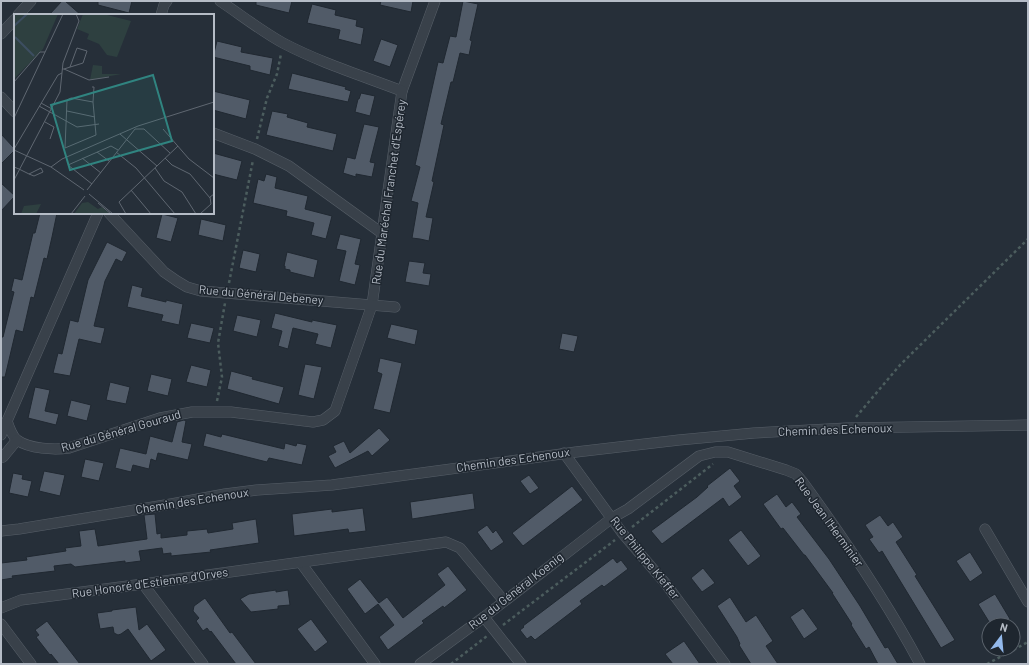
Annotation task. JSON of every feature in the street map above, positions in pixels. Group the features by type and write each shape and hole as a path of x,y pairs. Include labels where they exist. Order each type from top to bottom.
{"street":[{"path":"19,14 31,1"},
{"path":"162,14 164,5 167,1"},
{"name":"Rue du Maréchal Franchet d'Espérey","path":"220,1 272,37 285,44 402,91 372,305"},
{"path":"402,91 435,1"},
{"path":"1,34 14,19"},
{"path":"1,97 14,111"},
{"path":"214,133 275,158 299,172 374,229 383,234"},
{"path":"1,435 98,214"},
{"name":"Rue du Général Debeney","path":"110,214 164,272 177,282 187,287 201,291 395,306"},
{"name":"Rue du Général Gouraud","path":"16,440 36,447 57,450 69,448 175,415 192,412 231,412 313,422 323,420 335,411 338,405 372,305"},
{"path":"1,456 3,457 16,440 7,421"},
{"name":"Chemin des Echenoux","path":"1,531 225,494 257,490 332,485 564,453 754,433 847,428 1028,425"},
{"name":"Rue Jean l'Herminier","path":"612,518 628,509 699,456 715,452 728,452 796,474 856,557 920,664"},
{"name":"Rue Philippe Kieffer","path":"564,453 623,534 666,584 725,664"},
{"name":"Rue du Général Koenig","path":"420,664 484,617 612,518"},
{"path":"985,529 1028,602"},
{"name":"Rue Honoré d'Estienne d'Orves","path":"1,608 21,600 301,563 446,542 460,548 504,601"},
{"path":"301,563 375,664"},
{"path":"143,584 203,664"},
{"path":"484,617 521,664"},
{"path":"1,624 31,664"}],"path":[{"path":"214,412 222,378 218,343 227,293 255,150 267,98 285,44"},
{"path":"847,428 900,365 1028,239"},
{"path":"451,664 719,460 715,452"},
{"path":"987,664 1028,642"}],"building":[{"path":"62,1 65,1 80,14 50,14"},
{"path":"98,1 132,1 129,13 98,5"},
{"path":"256,1 292,1 289,13 256,5"},
{"path":"381,1 413,1 411,12 380,5"},
{"path":"463,1 478,4 470,40 472,41 469,55 460,53 441,124 444,125 426,217 433,218 429,241 412,238 418,203 411,201 420,167 415,165 438,62 443,63 450,36 456,37"},
{"path":"312,4 336,10 335,15 357,20 356,26 364,28 361,45 338,39 340,30 307,23"},
{"path":"381,39 398,45 390,67 373,61"},
{"path":"217,41 242,47 241,52 273,58 270,75 250,70 250,66 214,57"},
{"path":"292,73 346,87 345,89 351,91 348,102 288,89"},
{"path":"214,91 250,100 246,119 214,110"},
{"path":"361,93 375,96 370,116 355,112"},
{"path":"272,111 288,114 287,117 308,123 307,127 337,134 333,151 266,135"},
{"path":"364,124 379,127 370,162 375,163 372,177 356,174 356,177 343,173 347,157 355,159"},
{"path":"1,134 14,148 14,151 1,164"},
{"path":"214,153 242,161 237,180 214,174"},
{"path":"266,174 277,177 275,188 308,196 305,209 332,216 326,239 311,235 314,223 286,216 287,211 253,203 258,179 264,181"},
{"path":"1,183 14,195 14,197 1,211"},
{"path":"40,214 57,214 47,259 44,258 34,298 31,297 23,332 16,330 5,377 1,377 1,337 3,337 14,292 11,291 14,278 22,280 33,233 35,233"},
{"path":"162,214 178,218 171,242 156,238"},
{"path":"201,219 226,225 223,241 198,235"},
{"path":"340,234 361,239 355,264 360,265 355,285 339,281 346,251 336,249"},
{"path":"107,242 127,252 122,262 116,259 105,281 94,326 105,328 101,344 79,339 70,376 53,373 58,353 62,354 70,320 78,322 88,280"},
{"path":"243,250 260,254 256,272 239,268"},
{"path":"287,252 318,260 314,278 290,272 290,270 285,269 284,266"},
{"path":"409,261 425,263 423,273 431,274 429,286 405,282"},
{"path":"132,285 143,288 141,296 166,302 166,300 183,304 179,325 161,321 163,315 127,307"},
{"path":"275,313 312,322 312,320 337,325 331,348 315,344 318,334 293,328 288,349 278,346 282,331 271,328"},
{"path":"237,315 261,320 257,337 233,331"},
{"path":"191,323 214,328 210,343 187,338"},
{"path":"391,324 418,330 415,345 387,338"},
{"path":"562,333 578,336 574,352 559,349"},
{"path":"380,358 402,363 390,413 373,409 382,374 377,372"},
{"path":"305,364 322,367 314,399 298,395"},
{"path":"191,365 211,370 207,387 186,382"},
{"path":"231,371 253,377 252,379 284,387 279,404 227,389"},
{"path":"151,374 172,379 168,396 147,391"},
{"path":"110,382 130,387 126,404 106,400"},
{"path":"35,387 50,390 45,411 59,414 56,425 28,418"},
{"path":"71,400 91,405 87,421 67,416"},
{"path":"184,420 186,421 182,442 192,444 188,460 158,453 156,461 151,459 149,469 133,465 131,472 115,468 120,448 146,454 150,436 172,442 177,422"},
{"path":"379,428 390,440 372,456 368,451 335,468 328,456 336,452 333,446 344,441 350,453"},
{"path":"206,433 221,437 222,434 284,449 285,443 296,446 297,443 307,445 302,465 269,458 267,462 203,446"},
{"path":"85,459 104,463 99,481 81,477"},
{"path":"730,468 740,481 734,486 742,497 729,507 723,498 662,544 651,531 697,497 708,487 707,486"},
{"path":"44,471 65,475 60,496 39,491"},
{"path":"13,473 23,475 22,479 32,481 28,497 9,493"},
{"path":"529,475 539,488 530,494 520,481"},
{"path":"572,486 583,500 523,546 512,533"},
{"path":"473,493 475,509 412,519 410,502"},
{"path":"777,494 786,507 792,502 801,514 797,517 829,559 860,606 885,648 888,647 898,664 878,664 869,647 866,649 833,593 805,555 783,528 781,529 763,504"},
{"path":"363,508 366,531 349,533 348,529 294,536 292,514 332,509 332,512"},
{"path":"155,514 157,534 161,533 161,538 187,535 187,531 207,529 208,533 233,529 232,523 256,519 259,543 210,550 211,552 171,556 171,553 163,554 162,548 139,551 141,561 125,563 125,561 75,567 71,564 54,566 55,571 12,576 13,578 1,580 1,563 27,560 26,557 66,551 65,548 81,546 79,531 95,529 98,546 147,539 144,515"},
{"path":"880,515 888,526 893,522 903,537 896,542 917,575 915,576 955,640 941,648 882,551 879,553 869,539 873,537 865,525"},
{"path":"487,525 493,533 496,530 504,542 491,551 477,532"},
{"path":"741,530 761,556 748,566 728,540"},
{"path":"970,552 983,573 970,582 956,561"},
{"path":"613,558 617,563 621,560 628,569 604,587 602,585 580,601 582,604 535,640 531,636 527,639 520,630 524,627 523,626"},
{"path":"448,566 467,590 444,608 443,606 422,621 424,623 388,650 379,637 394,625 378,604 365,614 347,589 360,579 379,603 387,597 403,618 445,585 437,574"},
{"path":"703,568 715,583 702,592 691,578"},
{"path":"276,590 276,592 288,590 290,605 278,606 278,609 251,612 240,599 249,594"},
{"path":"995,594 1009,617 986,617 978,604"},
{"path":"730,597 746,622 756,615 773,641 766,646 778,664 751,664 739,645 740,644 737,637 717,606"},
{"path":"205,598 230,633 232,632 256,664 236,664 211,631 210,632 207,628 203,631 196,621 199,618 193,611 194,606"},
{"path":"136,607 139,630 147,624 166,650 151,661 128,629 118,635 114,633 113,627 100,629 97,613"},
{"path":"803,608 818,629 804,639 790,617"},
{"path":"311,619 328,642 315,652 297,629"},
{"path":"47,621 80,664 59,664 36,637 39,635 35,630"},
{"path":"684,641 700,664 673,664 665,654"}]}
